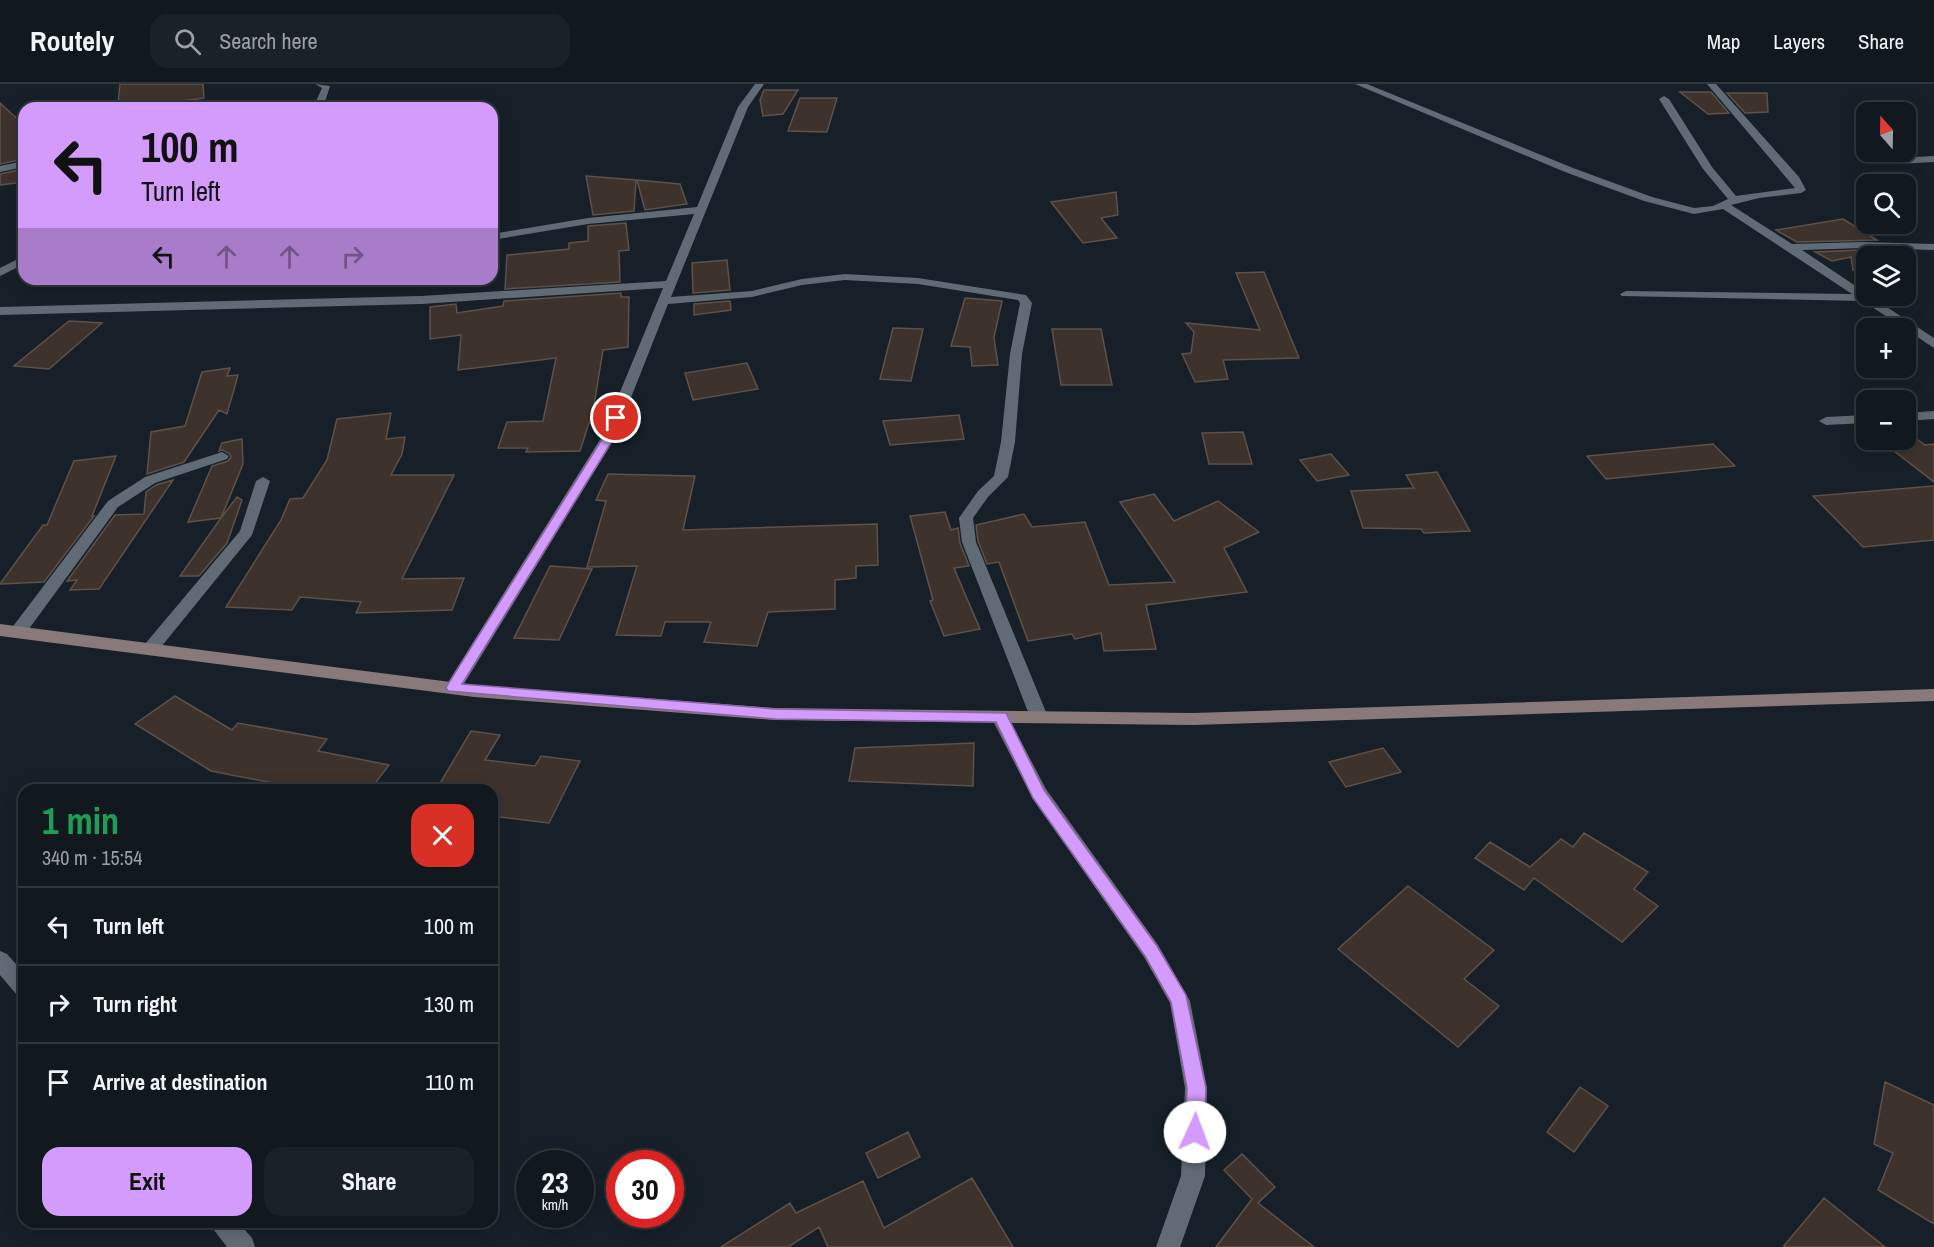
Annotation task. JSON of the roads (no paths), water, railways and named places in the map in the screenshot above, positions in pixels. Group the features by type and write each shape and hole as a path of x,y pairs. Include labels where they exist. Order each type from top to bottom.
{"main road":[{"path":"0,630 453,688 775,714 1193,719 1934,694"}],"street":[{"path":"319,84 326,86 321,102"},
{"path":"453,688 608,438 743,107 760,84"},
{"path":"1359,84 1569,170 1648,199 1694,211 1715,209 1760,195 1801,190 1795,178 1712,84"},
{"path":"1664,99 1729,203 1856,293"},
{"path":"1916,160 1934,159"},
{"path":"0,169 18,165"},
{"path":"498,236 588,221 701,210"},
{"path":"1790,247 1862,245 1934,247"},
{"path":"0,273 18,262"},
{"path":"665,301 752,294 802,282 845,277 918,281 1022,297 1026,303 1016,354 1008,442 1001,477 983,494 966,518 969,542 1039,717"},
{"path":"0,311 421,300 672,284"},
{"path":"1626,294 1856,298"},
{"path":"1875,306 1934,344"},
{"path":"1916,416 1934,415"},
{"path":"1826,421 1856,420"},
{"path":"17,633 113,504 128,489 148,480 222,456"},
{"path":"151,648 247,532 263,481"},
{"path":"1000,717 1039,794 1151,951 1180,1001 1196,1088 1193,1176 1168,1247"},
{"path":"0,960 18,981"},
{"path":"227,1228 243,1247"}]}
